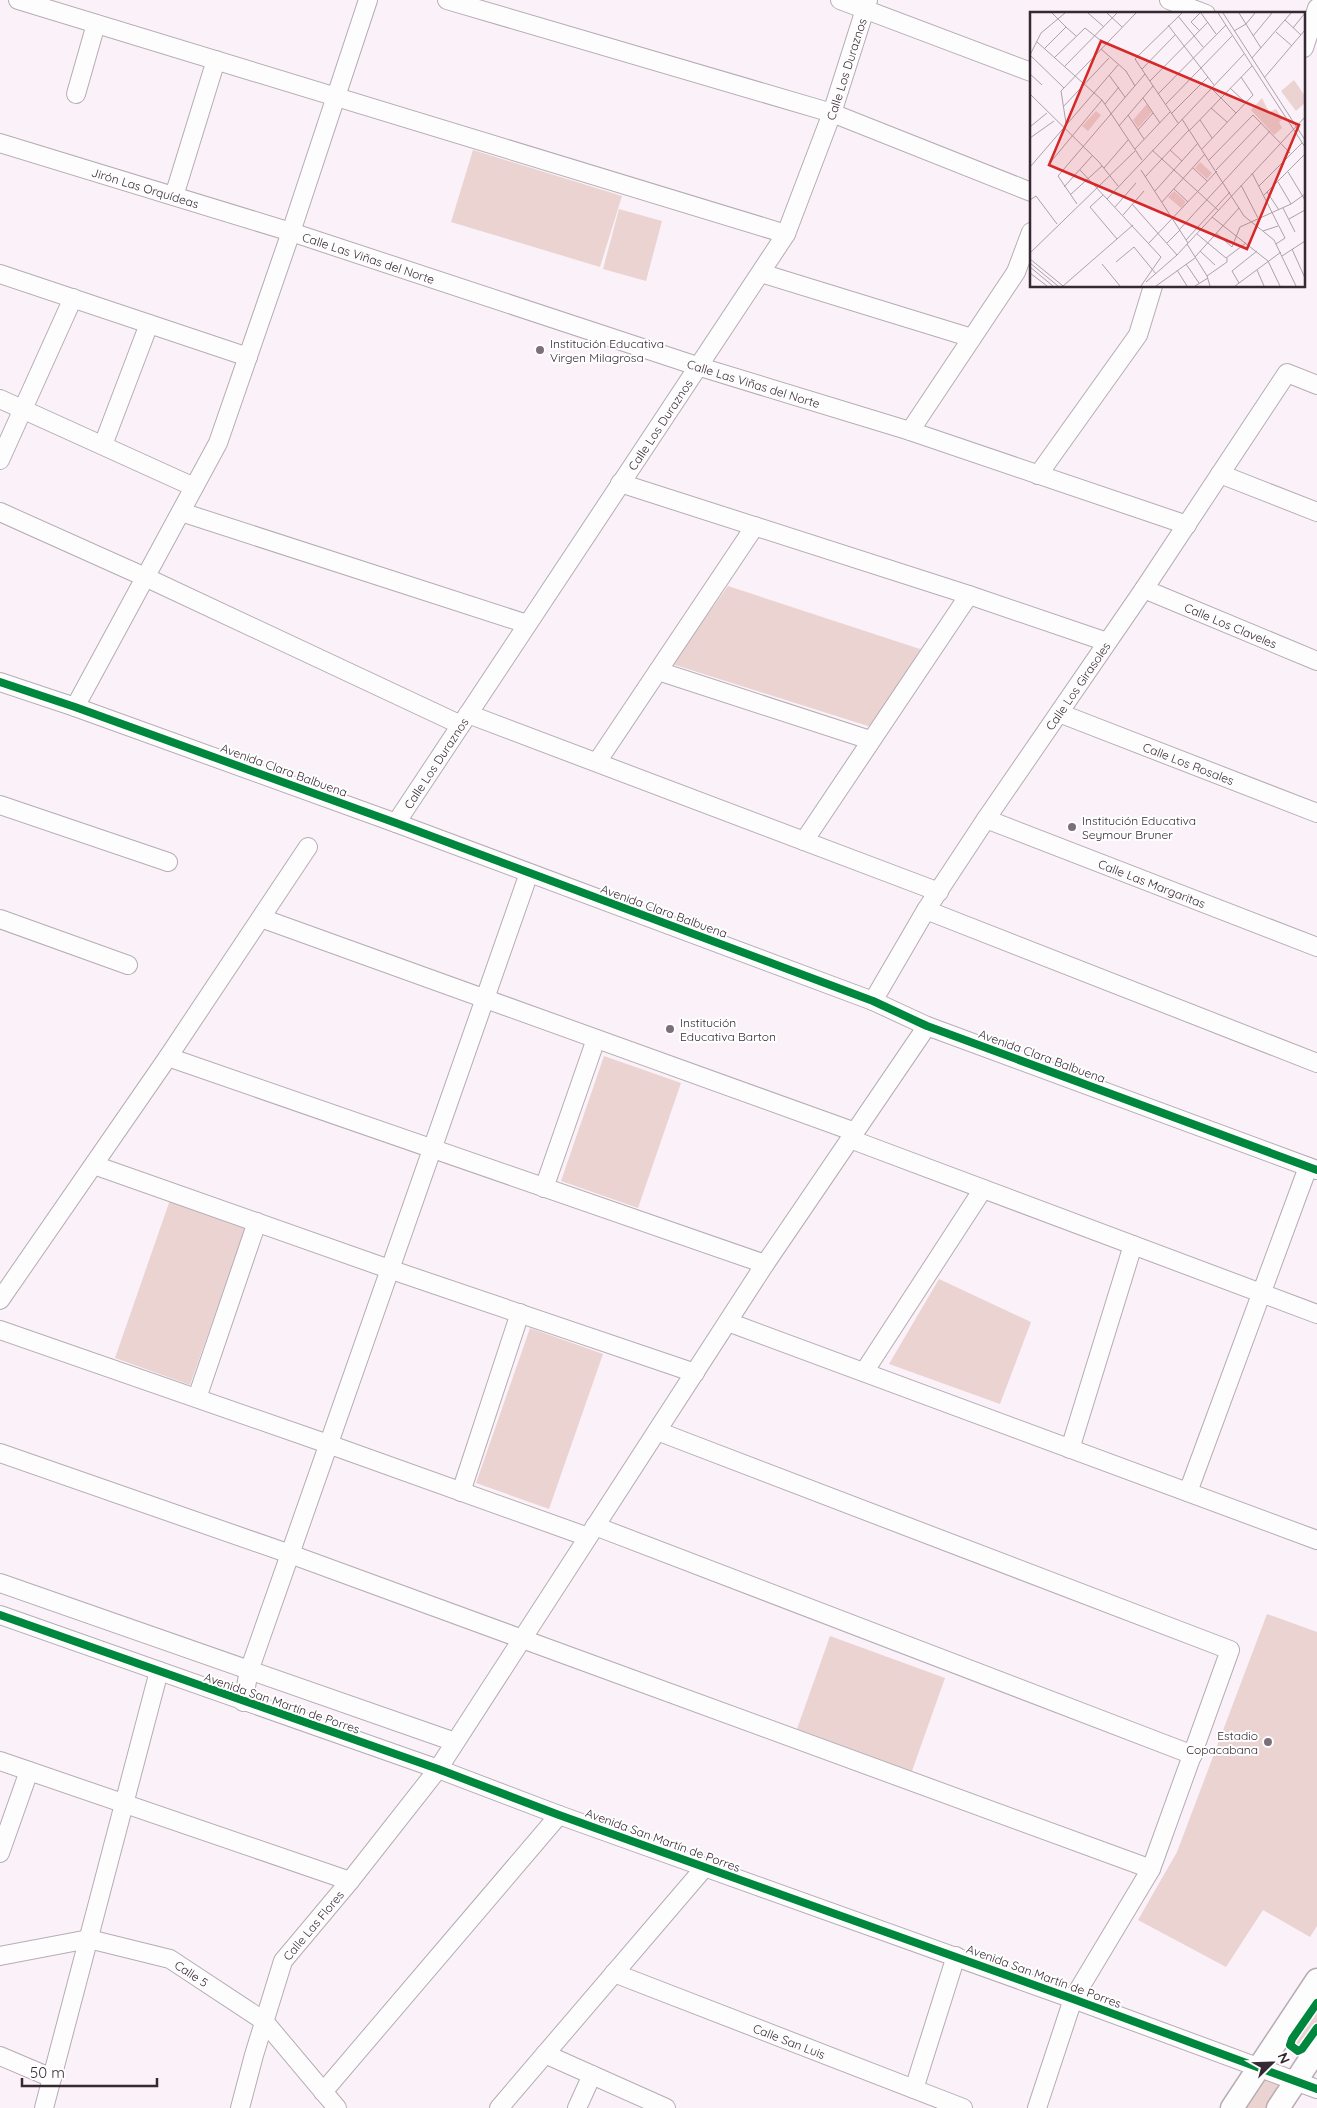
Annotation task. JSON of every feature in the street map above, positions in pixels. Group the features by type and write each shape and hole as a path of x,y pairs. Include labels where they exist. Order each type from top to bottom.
{"main road":[{"path":"1232,2108 1317,1980"},
{"path":"1278,2108 1317,2049"}],"street":[{"path":"18,0 786,234"},
{"path":"75,707 218,443 292,232 368,0"},
{"path":"447,0 832,113 1030,192"},
{"path":"840,0 867,4 1030,72"},
{"path":"1169,0 1201,12"},
{"name":"Calle Los Duraznos","path":"396,823 786,234 832,113 867,4"},
{"path":"1317,8 1304,48 1317,53"},
{"path":"76,94 96,24"},
{"path":"174,196 216,60"},
{"name":"Jirón Las Orquídeas","path":"0,143 292,232"},
{"name":"Calle Las Viñas del Norte","path":"292,232 697,366 910,431 1187,525"},
{"path":"910,431 1016,272 1030,235"},
{"path":"761,273 972,338"},
{"path":"0,274 248,357"},
{"path":"1038,475 1138,335 1152,288"},
{"path":"0,460 73,298"},
{"path":"103,445 149,324"},
{"name":"Calle Los Girasoles","path":"872,1001 926,910 986,819 1144,589 1287,373 1317,385"},
{"path":"0,398 194,487"},
{"path":"1220,474 1317,512"},
{"path":"620,483 969,595 1107,642"},
{"path":"0,512 464,720 597,762 939,892"},
{"path":"181,512 527,624"},
{"path":"597,762 755,526"},
{"name":"Calle Los Claveles","path":"1144,589 1317,661"},
{"path":"804,841 969,595"},
{"path":"658,671 870,740"},
{"name":"Avenida Clara Balbuena","path":"0,682 75,707 529,872 872,1001 927,1026 1313,1168"},
{"name":"Calle Los Rosales","path":"1059,713 1317,813"},
{"path":"0,805 168,862"},
{"name":"Calle Las Margaritas","path":"986,819 1317,947"},
{"path":"0,1300 168,1057 308,847"},
{"path":"243,1702 249,1671 529,872"},
{"path":"926,910 1317,1063"},
{"path":"261,918 596,1039 853,1135 983,1188 1317,1314"},
{"path":"0,919 128,965"},
{"name":"Calle Las Flores","path":"240,2108 283,1961 350,1881 438,1769 765,1264 927,1026"},
{"path":"544,1188 596,1039"},
{"path":"168,1057 431,1150 765,1264"},
{"path":"94,1165 389,1269 695,1373"},
{"path":"1188,1492 1262,1293 1313,1168"},
{"path":"864,1372 983,1188"},
{"path":"197,1398 258,1222"},
{"path":"1070,1448 1133,1245"},
{"path":"461,1492 520,1313"},
{"path":"728,1322 1317,1539"},
{"path":"0,1330 461,1492 592,1532 1193,1756"},
{"path":"657,1431 1230,1650 1193,1756 1150,1869 1073,1998 1037,2108"},
{"path":"0,1453 523,1638 1150,1869"},
{"path":"0,1583 456,1742"},
{"name":"Avenida San Martín de Porres","path":"0,1615 438,1769 705,1867 1073,1998 1317,2089"},
{"path":"44,2108 159,1671"},
{"path":"0,1761 350,1881"},
{"path":"0,1852 30,1771"},
{"path":"324,2092 559,1814"},
{"path":"499,2108 705,1867"},
{"name":"Calle 5","path":"0,1956 89,1939 170,1959 264,2021 337,2108"},
{"path":"914,2089 956,1956"},
{"name":"Calle San Luis","path":"614,1973 963,2108"},
{"path":"545,2054 666,2108"},
{"path":"0,2056 52,2078"},
{"path":"577,2108 592,2075"}],"shaded area":[{"path":"473,150 622,196 600,267 451,222"},
{"path":"619,209 662,221 646,281 603,269"},
{"path":"728,586 923,650 871,727 672,664"},
{"path":"604,1056 681,1083 638,1208 561,1181"},
{"path":"170,1200 246,1227 190,1385 115,1358"},
{"path":"939,1279 1031,1322 1000,1404 889,1364"},
{"path":"530,1328 603,1354 549,1509 476,1483"},
{"name":"Estadio Copacabana","path":"1267,1614 1317,1632 1317,1926 1310,1937 1263,1910 1226,1967 1138,1920 1177,1852"},
{"path":"830,1636 945,1678 912,1771 797,1729"},
{"path":"1317,2005 1317,2025 1301,2048 1298,2049 1292,2045 1293,2042"},
{"path":"1261,2075 1284,2085 1269,2108 1239,2108"}],"cycle path":[{"path":"0,682 75,707 396,823 873,1001 927,1026 1317,1170"},
{"path":"0,1615 438,1769 559,1815 1073,1999 1317,2089"},
{"path":"1317,2003 1292,2039 1290,2045 1298,2051 1302,2049 1317,2028"}],"place":[{"name":"Institución Educativa Virgen Milagrosa","path":"540,350"},
{"name":"Institución Educativa Seymour Bruner","path":"1072,827"},
{"name":"Institución Educativa Barton","path":"670,1029"},
{"name":"Estadio Copacabana","path":"1268,1742"}]}
